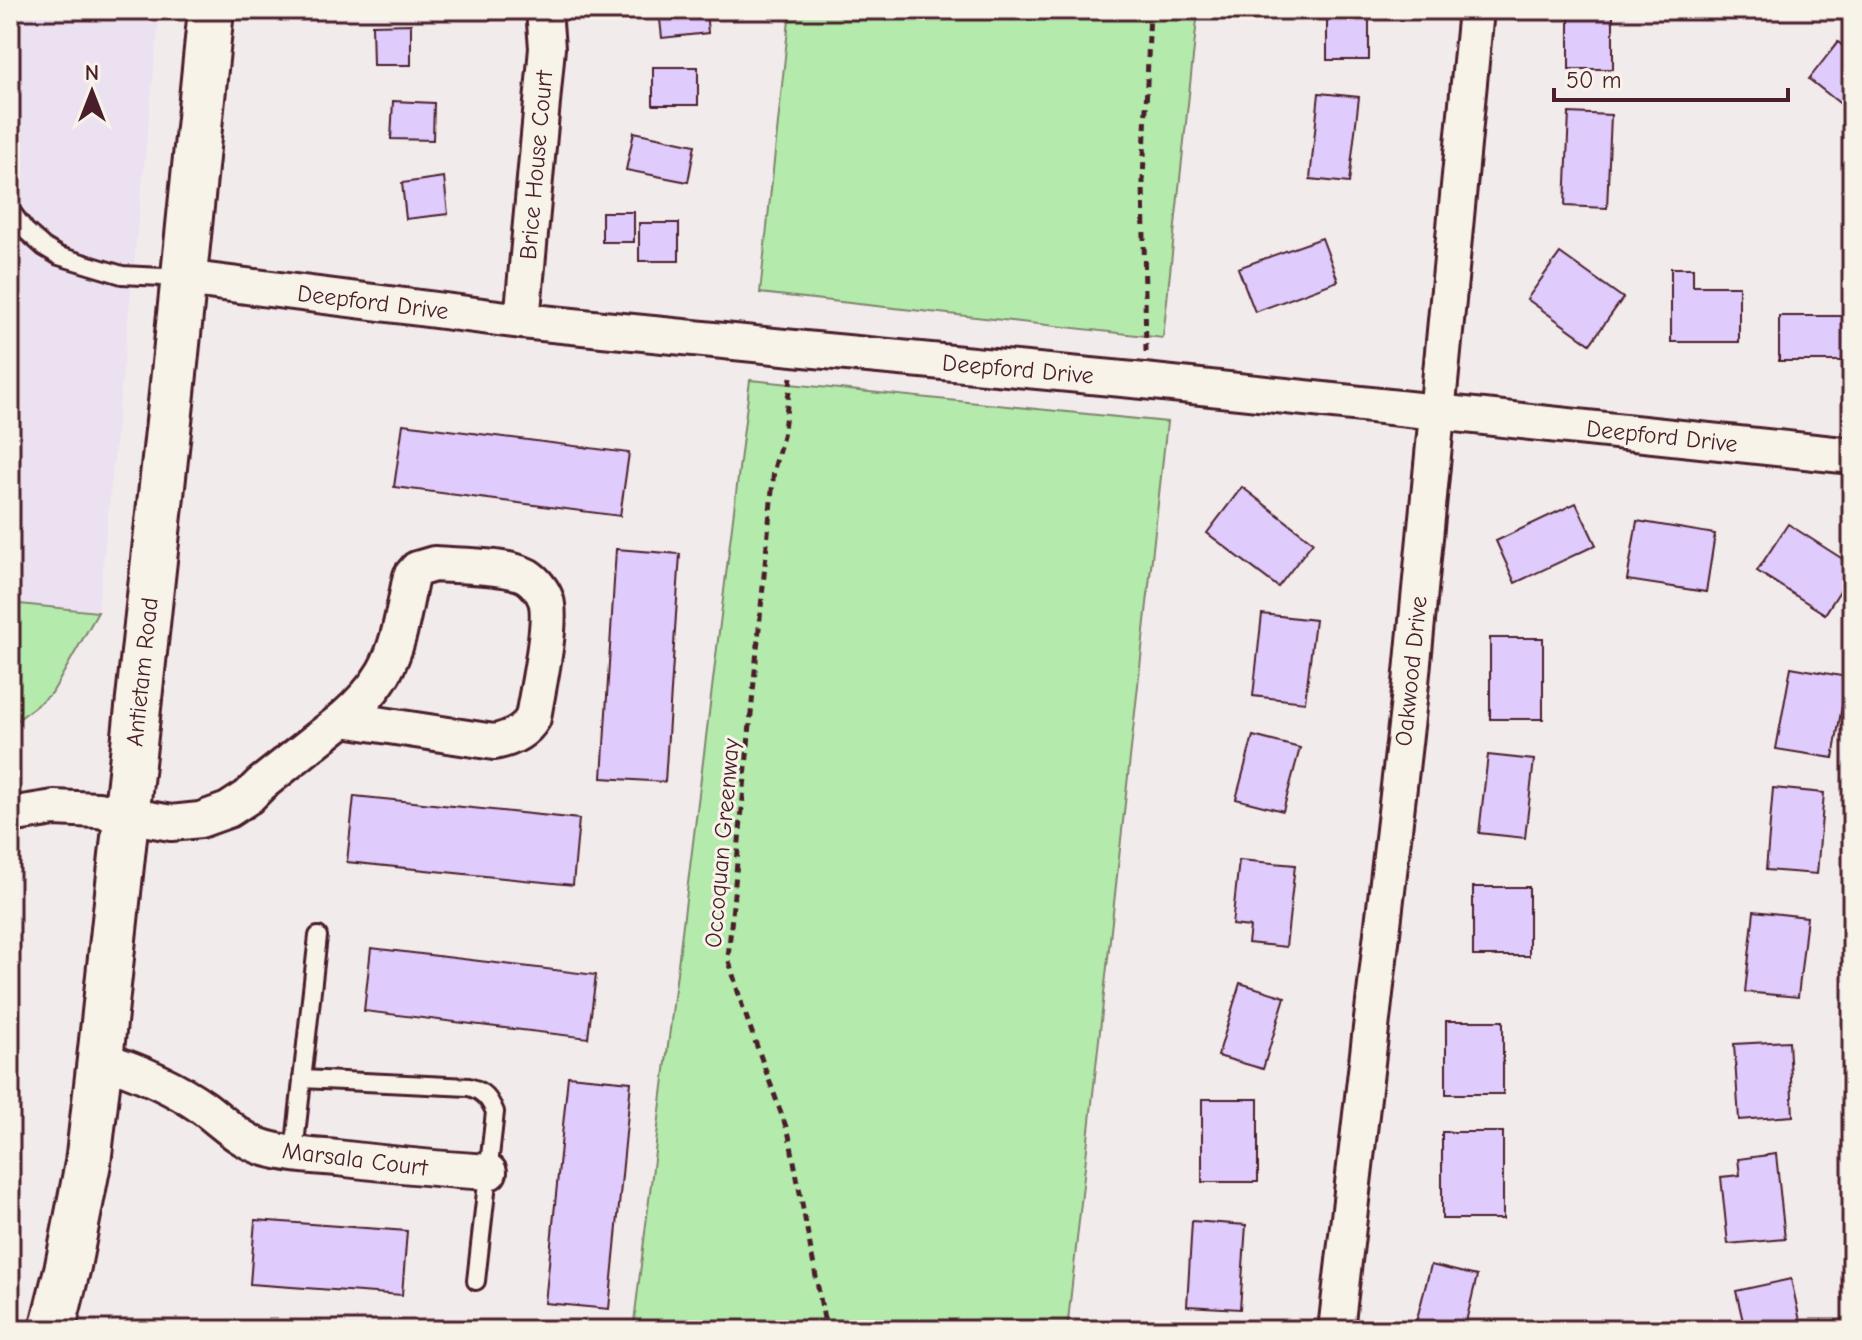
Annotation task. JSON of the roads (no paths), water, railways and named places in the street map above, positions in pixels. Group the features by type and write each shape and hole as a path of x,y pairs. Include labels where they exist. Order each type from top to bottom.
{"street":[{"name":"Antietam Road","path":"52,1330 88,1163 211,10"},
{"name":"Brice House Court","path":"522,321 547,48 544,10"},
{"name":"Oakwood Drive","path":"1336,1330 1411,683 1476,10"},
{"name":"Deepford Drive","path":"184,278 522,321 1144,381 1852,456"},
{"path":"10,815 54,808 98,810 171,823 200,820 228,810 248,797 364,700 384,672 395,647 411,576 417,569 434,564 511,570 528,576 539,586 546,599 549,617 533,718 528,727 509,740 494,742 343,719"},
{"name":"Marsala Court","path":"100,1059 139,1071 172,1088 204,1108 238,1136 264,1148 489,1172"}],"lane":[{"path":"10,210 26,231 59,256 122,275 184,278"},
{"path":"294,1153 318,936"},
{"path":"302,1079 469,1087 478,1089 490,1099 495,1112 476,1281"}]}
